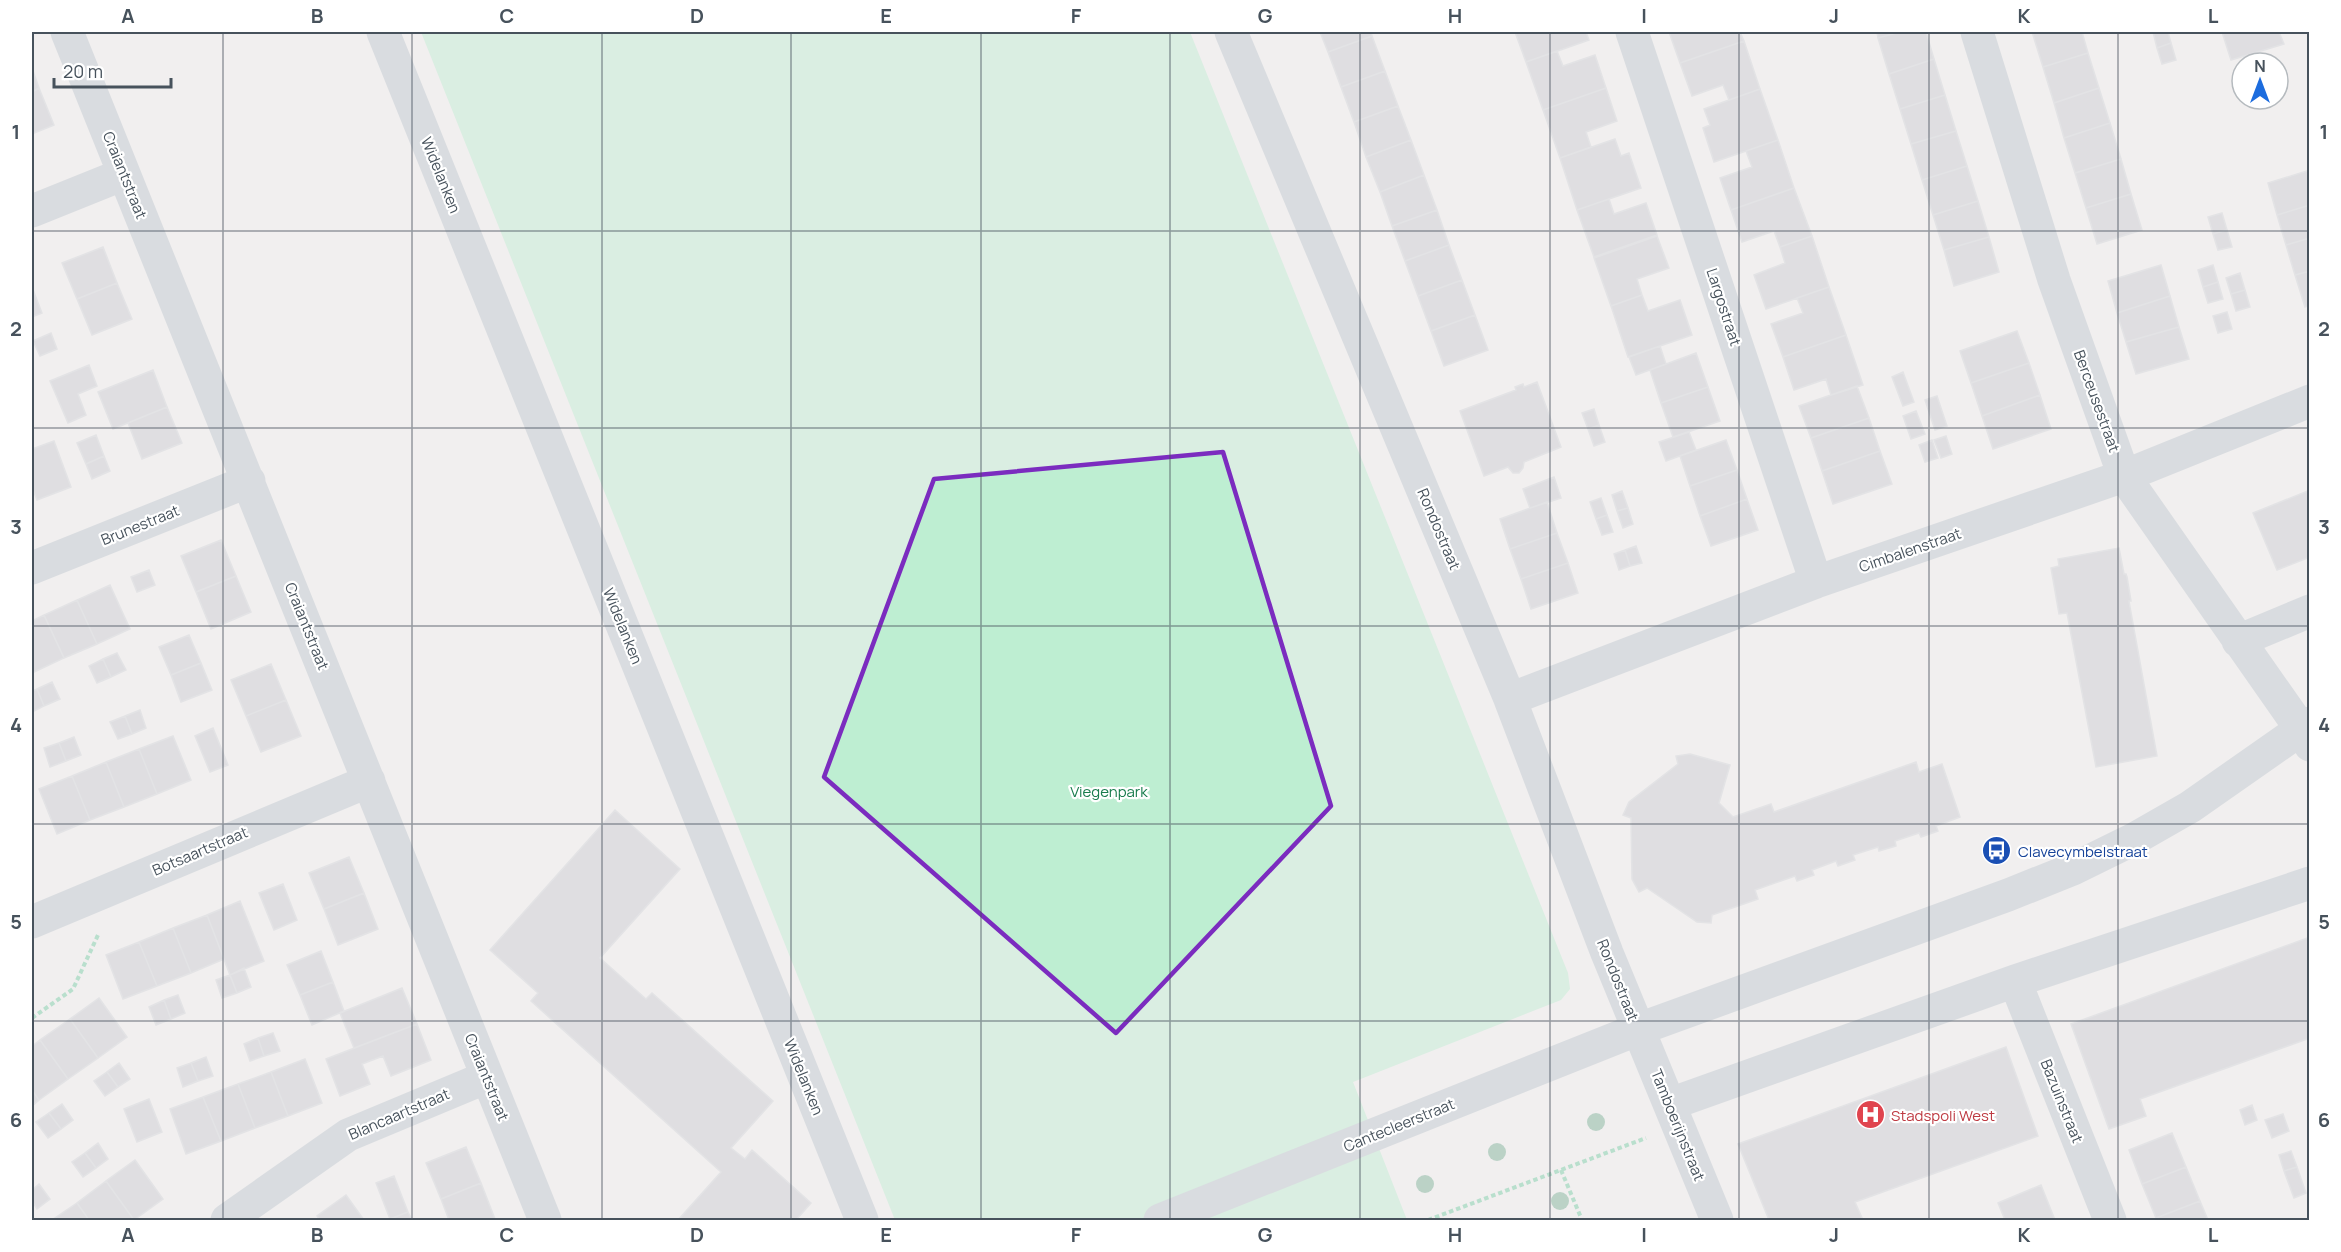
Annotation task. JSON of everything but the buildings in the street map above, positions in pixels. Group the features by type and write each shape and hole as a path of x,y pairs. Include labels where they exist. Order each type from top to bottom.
{"street":[{"name":"Craiantstraat","path":"67,32 545,1221"},
{"name":"Widelanken","path":"383,32 862,1221"},
{"name":"Rondostraat","path":"1231,32 1509,699 1607,953 1639,1029"},
{"name":"Largostraat","path":"1632,32 1816,582"},
{"name":"Berceusestraat","path":"1977,32 2054,280 2124,476 2238,641 2307,733"},
{"path":"32,211 124,174"},
{"name":"Cimbalenstraat","path":"1509,699 1816,582 2124,476 2310,401"},
{"name":"Brunestraat","path":"32,568 249,481"},
{"path":"2238,641 2310,611"},
{"path":"1639,1029 2073,869 2134,839 2190,807 2307,733"},
{"name":"Botsaartstraat","path":"32,922 369,781"},
{"path":"1674,1115 2015,981 2310,883"},
{"name":"Bazuinstraat","path":"2015,981 2110,1221"},
{"name":"Tamboerijnstraat","path":"1639,1029 1717,1221"},
{"name":"Cantecleerstraat","path":"1160,1221 1639,1029"},
{"name":"Blancaartstraat","path":"227,1221 348,1135 487,1077"}],"path":[{"path":"32,1018 73,989 98,934 82,901"},
{"path":"1428,1221 1561,1170 1674,1115"},
{"path":"1561,1170 1582,1221"}],"highlighted area":[{"path":"1223,452 1331,806 1116,1033 824,777 934,479"}],"green space":[{"name":"Viegenpark","path":"421,32 1190,32 1568,973 1570,989 1561,1000 1353,1082 1407,1220 895,1220"}],"place":[{"name":"Clavecymbelstraat","path":"1997,851"},
{"name":"Stadspoli West","path":"1870,1115"}]}
